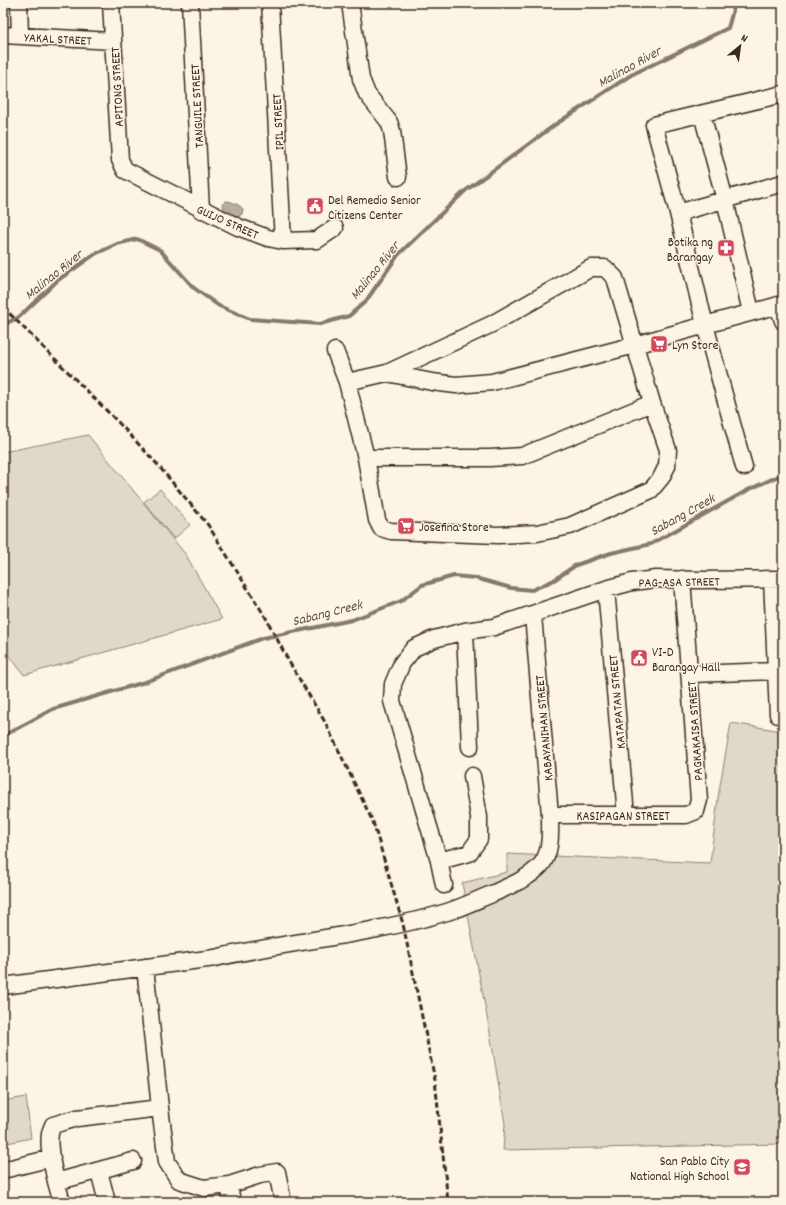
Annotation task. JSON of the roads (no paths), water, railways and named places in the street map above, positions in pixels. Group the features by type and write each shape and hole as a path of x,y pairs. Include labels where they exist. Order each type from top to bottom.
{"street":[{"path":"19,3 20,36"},
{"name":"APITONG STREET","path":"111,3 120,160 125,170"},
{"name":"TANGUILE STREET","path":"190,3 201,210"},
{"name":"IPIL STREET","path":"270,3 283,241"},
{"path":"350,3 362,79 367,94 389,122 392,131 398,177"},
{"name":"YAKAL STREET","path":"3,35 113,41"},
{"path":"744,466 705,325 678,213 654,125 782,98"},
{"path":"702,114 725,200 751,312"},
{"name":"GUIJO STREET","path":"125,170 238,228 268,238 283,241 317,240 335,228"},
{"path":"678,213 783,183"},
{"path":"335,351 347,382 366,458 376,520 381,528 391,531 490,535 537,533 570,526 651,490 661,478 667,466 668,450 652,403 616,278 605,268 591,268 492,324 387,373 347,382"},
{"path":"387,373 456,385 492,382 635,346 781,304 783,321"},
{"path":"366,458 490,458 522,456 652,403"},
{"name":"PAG-ASA STREET","path":"444,885 439,861 392,701 393,684 402,663 414,648 434,639 466,631 494,627 606,589 632,582 656,579 778,579"},
{"name":"PAGKAKAISA STREET","path":"682,579 700,800 696,811"},
{"path":"778,579 776,671 778,716"},
{"name":"KATAPATAN STREET","path":"606,589 626,814"},
{"name":"KABAYANIHAN STREET","path":"145,967 215,958 402,924 448,912 508,887 530,874 541,864 547,853 550,842 550,815 533,615"},
{"path":"466,631 470,748"},
{"path":"690,674 776,671"},
{"path":"439,861 469,853 479,840 479,817 472,776"},
{"name":"KASIPAGAN STREET","path":"550,815 686,815 696,811"},
{"path":"3,986 145,967 160,1108 168,1162 179,1180 204,1188 229,1185 260,1174 277,1172 283,1202"},
{"path":"62,1202 56,1182 52,1158 50,1135 53,1125 77,1118 160,1108"},
{"path":"3,1170 52,1158"},
{"path":"56,1182 133,1161"},
{"path":"99,1171 107,1202"},
{"path":"229,1185 232,1202"}],"waterway":[{"name":"Malinao River","path":"3,325 19,317 58,280 95,254 117,244 137,239 160,250 194,288 219,306 250,319 320,324 349,316 366,301 398,255 465,191 556,124 631,75 728,28 735,3"},
{"name":"Sabang Creek","path":"3,736 53,709 145,682 263,638 352,620 401,601 422,585 454,576 475,578 511,588 532,590 554,580 576,565 611,553 651,544 748,490 783,474"}],"railway":[{"path":"3,307 118,422 157,464 208,525 266,618 288,660 325,722 373,822 403,924 435,1080 448,1202"}],"place":[{"name":"Del Remedio Senior Citizens Center","path":"315,206"},
{"name":"Botika ng Barangay","path":"726,248"},
{"name":"Lyn Store","path":"659,344"},
{"name":"Josefina Store","path":"406,526"},
{"name":"VI-D Barangay Hall","path":"639,658"},
{"name":"San Pablo City National High School","path":"742,1167"}]}
